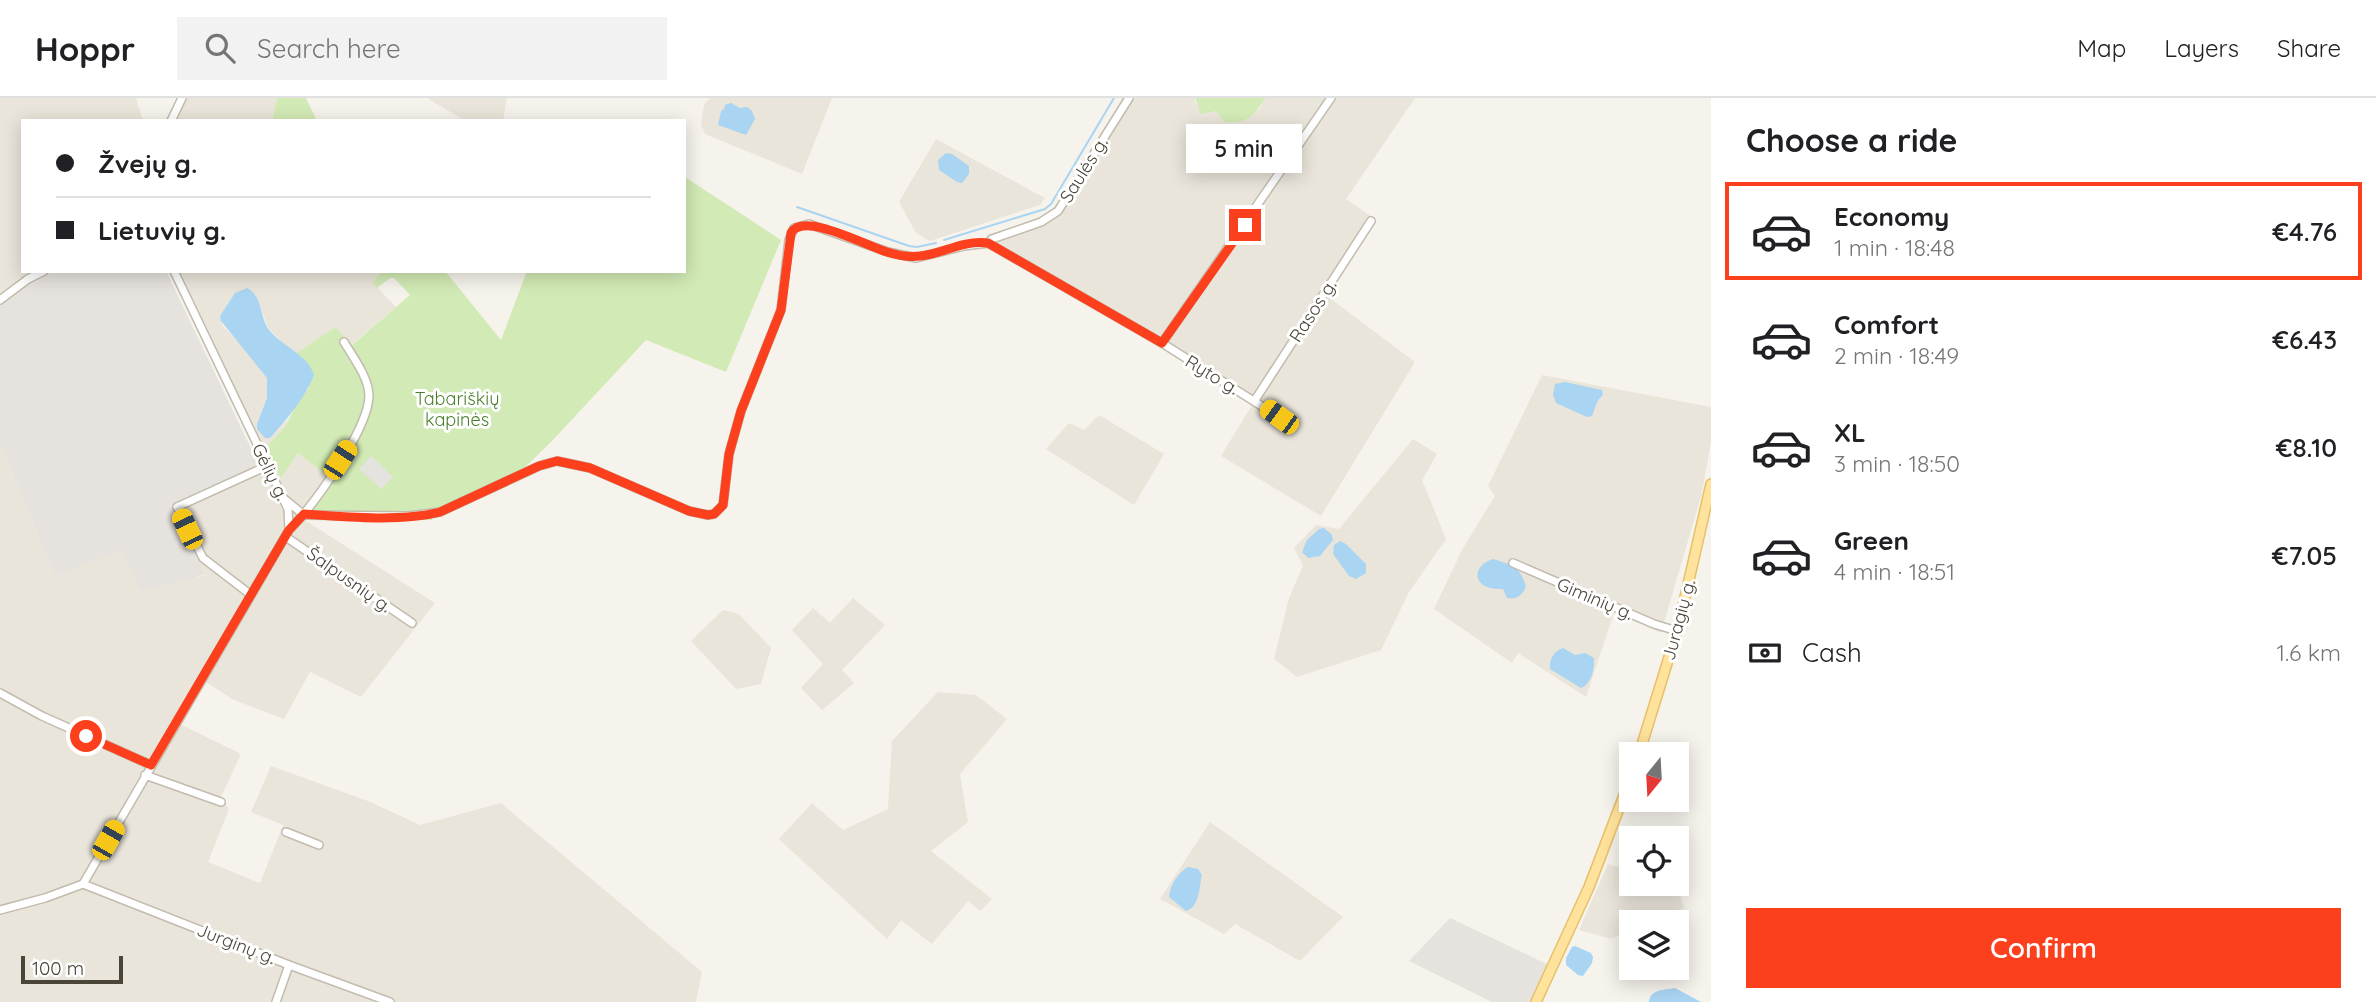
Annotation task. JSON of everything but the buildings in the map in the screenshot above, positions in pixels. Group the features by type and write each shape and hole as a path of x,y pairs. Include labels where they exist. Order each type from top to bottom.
{"main road":[{"name":"Juragių g.","path":"1643,742 1677,631 1711,485"},
{"path":"1536,1002 1589,887 1619,808"}],"street":[{"path":"173,119 182,98"},
{"name":"Saulės g.","path":"304,514 429,515 539,466 557,461 590,468 689,511 701,515 714,514 725,498 727,464 741,411 781,310 789,240 794,228 809,224 888,252 916,258 988,243 992,239 1041,222 1058,211 1129,98"},
{"path":"1162,343 1331,98"},
{"name":"Rasos g.","path":"1255,400 1371,221"},
{"name":"Ryto g.","path":"988,243 1162,343 1279,417"},
{"path":"0,300 40,273"},
{"name":"Gėlių g.","path":"175,273 288,509 287,533"},
{"path":"0,910 83,884 287,533 304,514 352,442 369,398 366,383 344,342"},
{"path":"251,596 203,558 177,507 267,466"},
{"path":"283,498 304,514"},
{"name":"Šalpusnių g.","path":"287,533 412,623"},
{"name":"Giminių g.","path":"1513,563 1654,624 1677,631"},
{"path":"0,694 151,765"},
{"path":"145,775 220,802"},
{"path":"286,832 319,845"},
{"name":"Jurginų g.","path":"83,884 390,1002"},
{"path":"276,1002 289,965"}],"shaded area":[{"path":"0,98 136,98 142,119 21,119 21,273 55,273 28,285 0,306"},
{"path":"187,98 277,98 272,119 178,119"},
{"path":"507,98 503,119 463,119 430,100"},
{"path":"710,98 832,98 802,174 705,134 701,125 704,105"},
{"path":"1122,98 1195,98 1195,102 1208,112 1216,111 1221,118 1259,110 1265,98 1415,98 1346,199 1375,219 1327,296 1415,362 1321,516 1221,456 1255,400 986,235 1037,220 1050,213 1065,194"},
{"path":"936,139 1045,198 1040,205 930,241 916,233 899,202"},
{"path":"55,273 167,273 256,459 254,466 171,505 205,574 191,580 141,591 122,550 55,576 0,444 0,306 28,285"},
{"path":"181,273 380,273 372,282 396,307 351,345 335,327 295,354 268,328 258,300 220,316 223,326 247,351 267,378 267,398 257,429 270,438 288,419 285,427 264,449"},
{"path":"1542,375 1711,407 1711,441 1702,493 1661,633 1614,613 1586,697 1518,653 1512,663 1434,609 1463,548 1495,496 1488,486"},
{"path":"1099,415 1164,454 1134,505 1046,449 1069,423 1084,430"},
{"path":"1413,439 1437,454 1422,480 1446,539 1409,592 1381,650 1297,677 1274,659 1289,598 1303,566 1294,548 1316,525 1339,529"},
{"path":"0,444 55,576 122,549 141,591 205,575 171,505 253,466 256,459 267,453 281,478 298,453 332,480 306,521 435,603 361,697 310,672 284,719 234,700 201,679 176,722 241,754 221,797 229,809 208,862 260,883 283,825 251,812 271,766 368,801 420,825 501,803 702,972 696,1002 0,1002"},
{"path":"371,456 393,477 381,489 359,469"},
{"path":"853,598 885,625 842,670 854,683 822,710 801,688 823,664 792,630 813,608 830,623"},
{"path":"723,610 739,614 771,648 761,684 736,689 691,641"},
{"path":"938,692 976,695 1007,719 960,774 968,822 931,851 992,899 980,911 968,901 932,944 901,920 887,939 779,839 812,803 843,830 888,809 892,741"},
{"path":"1210,822 1343,917 1300,961 1235,924 1224,934 1160,899"},
{"path":"1608,864 1619,867 1619,896 1680,896 1684,908 1619,910 1619,936 1611,939 1579,930"},
{"path":"1450,918 1549,965 1531,1002 1492,1002 1409,961"}],"green space":[{"path":"277,98 306,98 316,119 272,119"},
{"path":"1195,98 1265,98 1249,118 1238,122 1224,122 1216,111 1200,114"},
{"name":"Tabariškių kapinės","path":"686,178 781,240 726,372 646,340 521,471 433,511 432,520 306,520 332,480 298,453 281,478 264,449 285,427 297,403 309,388 305,361 295,354 335,327 352,345 410,295 394,278 377,288 372,282 380,273 447,273 501,340 526,273 686,273"}],"water":[{"path":"731,103 752,111 755,119 746,135 718,125 721,111 725,105"},
{"path":"946,153 969,166 969,174 962,183 939,170 938,160"},
{"path":"247,288 258,300 272,334 300,355 311,367 314,375 301,400 270,438 265,438 257,429 267,398 267,378 221,321 220,316 235,293"},
{"path":"1565,382 1602,390 1603,395 1598,400 1592,416 1587,417 1556,403 1553,395 1555,384"},
{"path":"1324,528 1332,535 1333,540 1320,556 1308,558 1302,552 1307,540"},
{"path":"1340,541 1366,564 1366,573 1356,579 1349,576 1333,554 1334,545"},
{"path":"1493,559 1510,565 1521,574 1526,586 1519,596 1507,598 1503,589 1493,589 1480,582 1480,567"},
{"path":"1563,648 1575,655 1585,653 1594,658 1592,676 1581,688 1550,669 1553,656"},
{"path":"1188,867 1198,869 1202,875 1196,901 1191,909 1186,911 1169,897 1175,880"},
{"path":"1575,946 1591,953 1593,957 1583,976 1566,965 1566,958"},
{"path":"1675,988 1701,1002 1649,1002 1655,992"}],"waterway":[{"path":"944,240 1045,209 1051,204 1114,98"},
{"path":"797,207 909,246 936,243"}],"route":[{"path":"86,736 151,765 289,530 304,514 429,515 539,466 557,461 590,468 689,511 701,515 714,514 723,505 725,498 727,464 749,386 781,310 791,233 801,224 819,226 905,257 927,257 964,246 988,243 1162,343 1245,225"}]}
